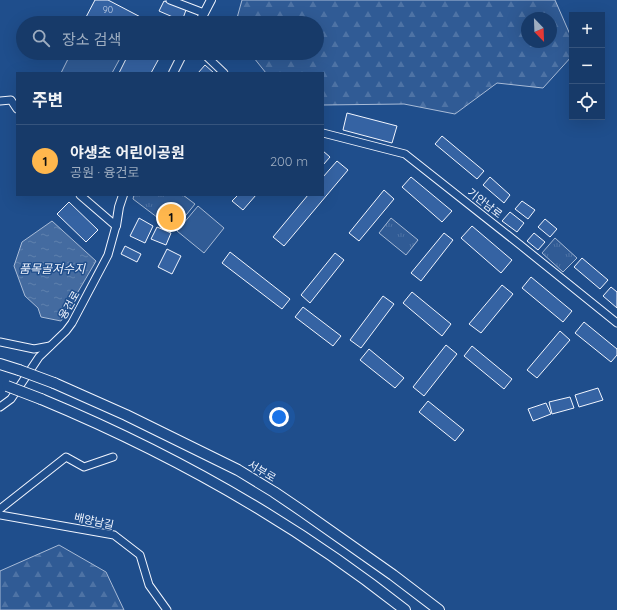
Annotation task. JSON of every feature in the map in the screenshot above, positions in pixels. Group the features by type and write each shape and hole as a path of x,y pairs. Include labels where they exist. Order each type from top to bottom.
{"main road":[{"name":"서부로","path":"0,364 54,383 126,414 238,470 302,511 393,575 439,610"},
{"path":"4,385 41,399 121,434 232,492 329,553 405,610"}],"street":[{"path":"170,0 204,13"},
{"path":"202,16 211,0"},
{"path":"174,72 180,60"},
{"path":"210,60 223,72"},
{"path":"0,101 11,100 16,108"},
{"name":"기안남로","path":"324,133 405,154 513,239 617,324"},
{"path":"81,196 116,226"},
{"name":"융건로","path":"0,408 11,399 39,357 72,323 108,255 123,196"},
{"path":"0,342 34,349 52,345"},
{"path":"0,509 66,457 84,467 113,457"},
{"name":"배양남길","path":"0,515 114,535 140,555 149,585 167,610"}],"green space":[{"path":"242,0 555,0 569,32 569,59 543,88 497,83 455,114 404,104 324,105 324,72 265,72 256,60 324,60 324,16 238,16"},
{"path":"68,60 119,60 113,72 62,72"},
{"path":"134,196 184,196 195,204 174,230 133,199"},
{"path":"198,206 224,228 204,253 177,231"},
{"path":"391,218 418,240 406,255 379,233"},
{"path":"555,238 577,258 563,272 542,253"},
{"path":"59,545 106,572 124,610 0,610 0,571"}],"water":[{"name":"품목골저수지","path":"52,221 96,261 61,321 41,317 38,308 25,296 14,266 22,242"}],"building":[{"path":"95,0 108,0 139,16 87,16"},
{"path":"164,1 186,10 184,16 170,16 159,11"},
{"path":"126,60 158,60 152,72 120,72"},
{"path":"205,65 213,72 199,72"},
{"path":"347,113 397,126 392,143 343,130"},
{"path":"442,136 484,171 477,179 435,144"},
{"path":"324,152 330,157 324,164"},
{"path":"337,161 348,170 284,246 273,237 307,196 324,196 324,176"},
{"path":"411,177 452,211 442,222 402,187"},
{"path":"490,177 510,195 504,203 483,185"},
{"path":"384,190 394,199 359,241 349,233"},
{"path":"237,196 255,196 243,210 232,201"},
{"path":"522,201 535,210 528,219 515,209"},
{"path":"69,202 98,230 86,242 57,214"},
{"path":"510,212 524,223 517,232 502,221"},
{"path":"139,218 153,226 145,243 130,236"},
{"path":"545,219 557,229 550,237 538,227"},
{"path":"472,226 512,260 501,273 461,238"},
{"path":"157,227 171,233 166,245 151,239"},
{"path":"444,233 453,240 421,281 411,273"},
{"path":"534,233 545,242 538,250 527,241"},
{"path":"125,246 141,254 137,262 121,254"},
{"path":"167,249 181,256 172,274 158,267"},
{"path":"230,252 290,299 282,309 222,263"},
{"path":"335,253 344,260 310,303 301,295"},
{"path":"582,258 608,280 600,289 574,267"},
{"path":"531,277 572,311 563,322 522,288"},
{"path":"502,285 513,294 481,333 469,324"},
{"path":"611,287 617,292 617,308 603,296"},
{"path":"412,292 451,324 442,336 403,303"},
{"path":"383,296 394,304 361,348 350,340"},
{"path":"303,307 341,336 333,346 295,317"},
{"path":"584,322 617,349 617,355 611,362 575,333"},
{"path":"560,331 570,340 537,378 527,370"},
{"path":"446,345 457,354 424,396 413,387"},
{"path":"472,346 512,379 504,389 464,356"},
{"path":"369,349 404,378 395,388 360,360"},
{"path":"598,388 603,400 579,407 575,395"},
{"path":"570,397 574,408 552,414 549,402"},
{"path":"428,401 464,430 455,441 419,412"},
{"path":"546,403 551,414 533,421 528,409"}],"place":[{"name":"야생초 어린이공원","path":"171,217"}]}
